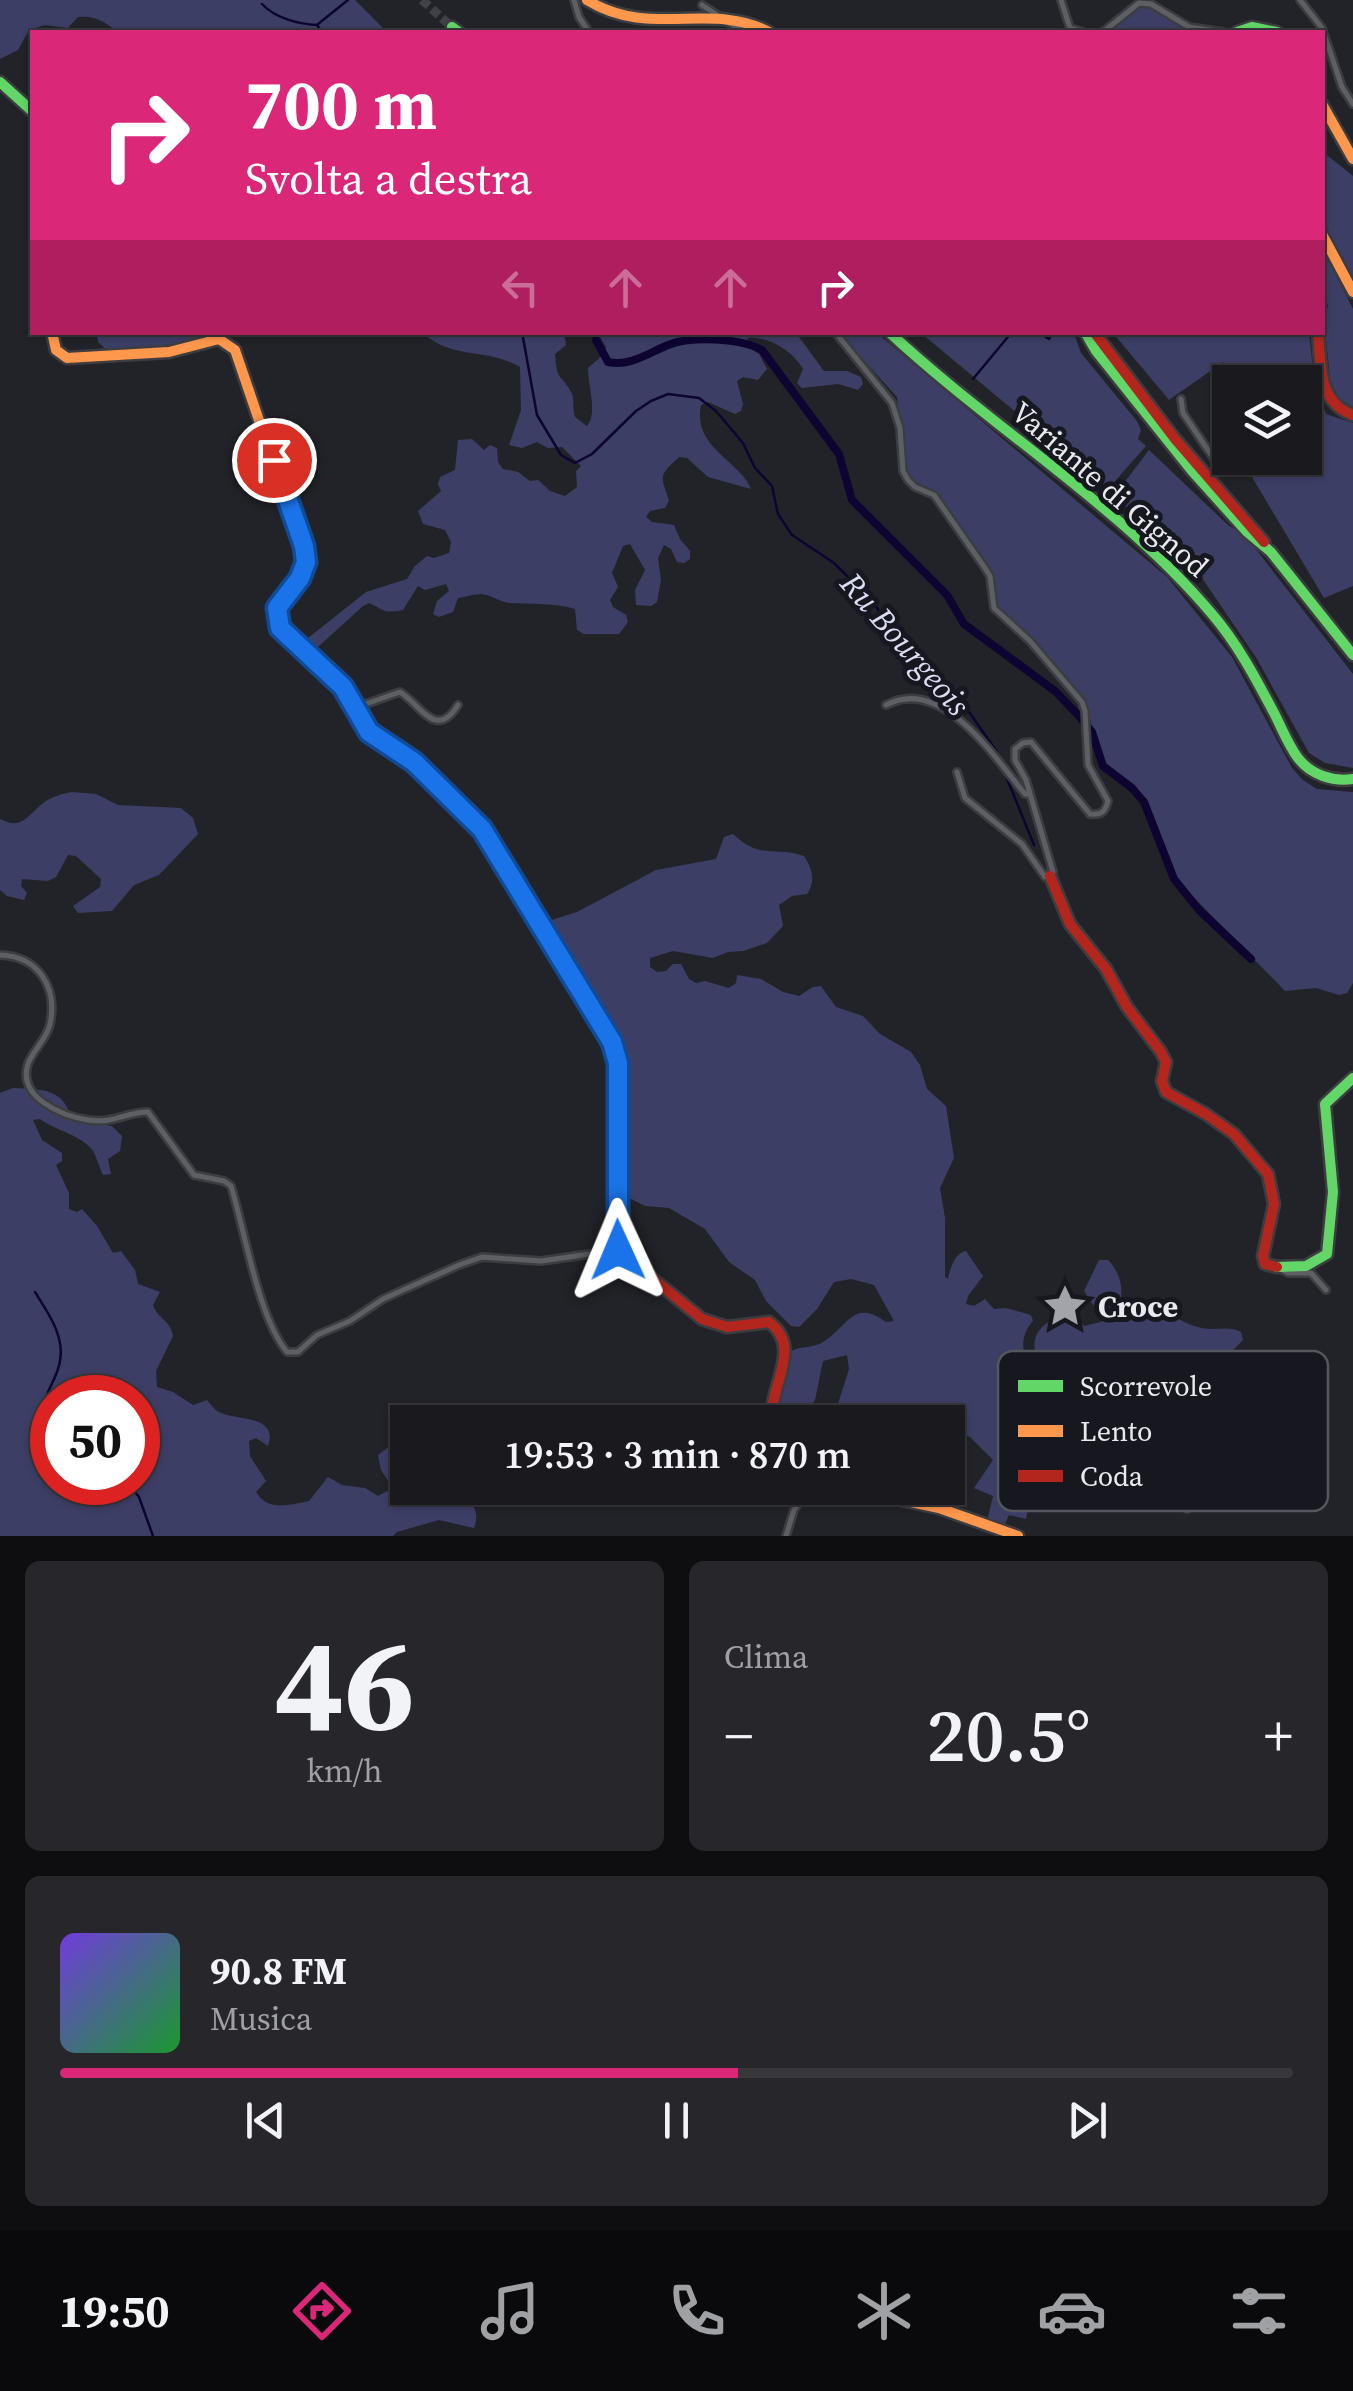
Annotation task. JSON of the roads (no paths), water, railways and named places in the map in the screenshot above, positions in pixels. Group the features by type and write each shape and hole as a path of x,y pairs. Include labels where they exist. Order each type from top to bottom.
{"main road":[{"path":"587,0 594,6 625,15 731,6"},
{"path":"750,10 768,30"},
{"path":"0,82 30,109"},
{"path":"1325,109 1353,160"},
{"path":"1325,240 1353,292"},
{"path":"53,335 56,350 67,358 168,352 219,339 235,350 305,555 300,578 277,608 278,622 296,644 328,670 357,708 369,732 414,762 482,829 612,1042 618,1063 618,1250 702,1320 719,1327 761,1320 777,1325 786,1338 787,1349 770,1405"},
{"name":"Variante di Gignod","path":"892,335 928,371 1118,522 1160,561 1224,629 1298,758 1311,771 1327,779 1353,779"},
{"name":"Variante di Gignod","path":"1087,335 1192,471 1247,532 1271,552"},
{"name":"Variante di Gignod","path":"1096,335 1175,438 1260,534 1353,655"},
{"path":"1318,335 1328,396 1337,409 1353,415"},
{"path":"1050,876 1070,924 1162,1052 1166,1092 1198,1108 1228,1130 1264,1168 1274,1204 1262,1253 1266,1264 1281,1268 1318,1263 1328,1254 1333,1192 1326,1104 1353,1078"},
{"path":"930,1505 1018,1536"}],"street":[{"path":"574,0 578,17 588,30"},
{"path":"1062,0 1070,28 1076,30"},
{"path":"1105,30 1138,3 1151,4 1189,26 1212,30"},
{"path":"1301,3 1323,30"},
{"path":"702,6 740,30"},
{"path":"1325,37 1342,87 1353,104"},
{"path":"837,335 892,403 900,428 903,471 908,480 934,495 990,576 994,608 1030,641 1078,696 1086,720 1088,766 1108,801 1105,811 1090,814 1031,742 1023,742 1015,749 1015,760 1023,772 1052,865 1050,876 1042,874 1009,832 965,798 957,772"},
{"path":"1182,399 1184,413 1212,456"},
{"path":"357,708 400,692 436,721 453,713 458,705"},
{"path":"886,705 896,700 938,704 988,747 1025,794 1029,794"},
{"path":"0,955 22,958 46,977 49,988 50,1023 27,1069 36,1095 63,1114 90,1120 123,1120 148,1112 194,1175 231,1186 266,1308 286,1352 298,1352 317,1336 350,1322 402,1288 482,1257 541,1261 618,1250"},
{"path":"1281,1268 1288,1273 1311,1273 1326,1290"},
{"path":"786,1536 797,1505"}],"waterway":[{"path":"318,24 348,0"},
{"name":"Ru Bourgeois","path":"262,4 273,13 317,25 321,30"},
{"name":"Ru Bourgeois","path":"523,335 537,415 561,455 575,463 592,454 636,411 668,394 699,398 716,411 772,486 778,514 792,535 834,563 873,602 901,643 960,699 997,752"},
{"path":"973,379 1010,335"},
{"path":"1043,335 1049,339 1051,335"},
{"path":"596,340 608,362 616,363 690,340 729,341 762,350 839,454 852,500 947,595 964,624 1055,691 1079,716 1092,732 1103,766 1144,802 1174,879 1199,910 1251,959"},
{"name":"Ru Bourgeois","path":"1006,776 1034,845"},
{"path":"35,1292 60,1342 56,1375"},
{"path":"142,1505 153,1536"}],"tunnel":[{"path":"422,0 452,27"}],"place":[{"name":"Croce","path":"1065,1306"}]}
